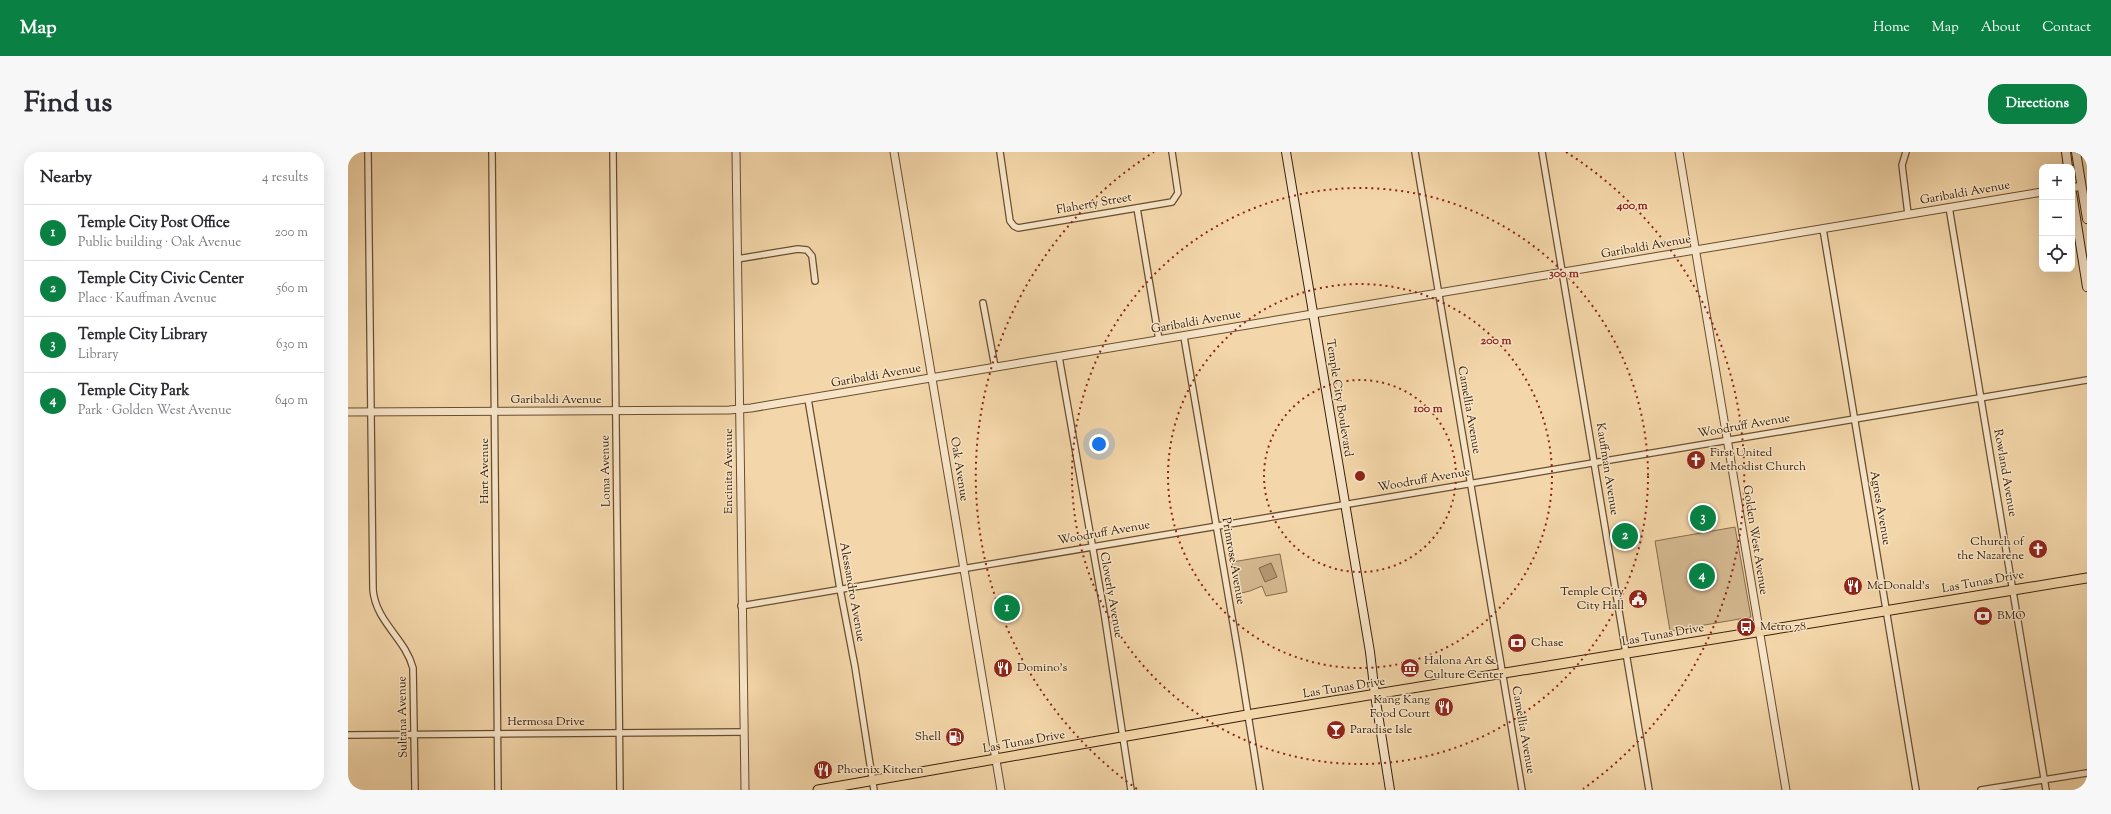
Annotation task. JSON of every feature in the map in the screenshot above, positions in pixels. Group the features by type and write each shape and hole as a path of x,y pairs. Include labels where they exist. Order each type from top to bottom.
{"main road":[{"name":"Temple City Boulevard","path":"1286,152 1370,652 1374,695 1390,790"},
{"path":"2066,152 2068,164"},
{"path":"2076,152 2087,219"},
{"path":"2075,214 2087,287"},
{"name":"Las Tunas Drive","path":"818,790 873,786 996,759 1247,715 2087,578"}],"street":[{"name":"Sultana Avenue","path":"368,152 374,597 380,615 385,624 402,643 410,658 414,678 415,790"},
{"name":"Hart Avenue","path":"492,152 498,790"},
{"name":"Loma Avenue","path":"613,152 620,790"},
{"name":"Encinita Avenue","path":"736,152 741,606 745,790"},
{"name":"Oak Avenue","path":"894,152 964,568 988,700 1002,790"},
{"name":"Flaherty Street","path":"1000,152 1010,221 1014,226 1023,227 1172,202 1177,198 1178,193 1172,152"},
{"name":"Camellia Avenue","path":"1415,152 1522,790"},
{"name":"Kauffman Avenue","path":"1542,152 1587,411 1594,462 1649,790"},
{"name":"Golden West Avenue","path":"1679,152 1786,790"},
{"path":"1906,152 1902,165 1908,214"},
{"path":"2075,187 2082,186"},
{"name":"Garibaldi Avenue","path":"348,412 740,409 808,399 995,366 1184,337 1695,249 2039,192"},
{"path":"2075,202 2085,201"},
{"name":"Rowland Avenue","path":"1949,207 2046,790"},
{"path":"1137,208 1159,340"},
{"name":"Agnes Avenue","path":"1823,229 1916,790"},
{"path":"737,259 803,249 809,252 812,256 816,281"},
{"path":"983,303 995,366"},
{"name":"Primrose Avenue","path":"1184,337 1260,790"},
{"name":"Cloverly Avenue","path":"1059,357 1091,546 1104,612 1131,790"},
{"name":"Woodruff Avenue","path":"741,606 1216,525 1470,484 2087,380"},
{"name":"Alessandro Avenue","path":"808,399 856,674 873,786"},
{"name":"Hermosa Drive","path":"348,735 744,732"},
{"path":"1981,790 2087,773"}],"shaded area":[{"path":"1735,527 1751,617 1670,631 1655,541"},
{"path":"1280,554 1287,592 1266,596 1262,586 1237,594 1232,562"},
{"path":"1271,563 1277,577 1265,582 1259,568"}],"place":[{"name":"First United Methodist Church","path":"1696,460"},
{"name":"Temple City Library","path":"1703,518"},
{"name":"Temple City Civic Center","path":"1625,536"},
{"name":"Church of the Nazarene","path":"2038,549"},
{"name":"Temple City Park","path":"1702,576"},
{"name":"McDonald's","path":"1853,586"},
{"name":"Temple City City Hall","path":"1638,599"},
{"name":"Temple City Post Office","path":"1007,608"},
{"name":"BMO","path":"1983,616"},
{"name":"Metro 78","path":"1746,627"},
{"name":"Chase","path":"1517,643"},
{"name":"Domino's","path":"1003,668"},
{"name":"Halona Art & Culture Center","path":"1410,668"},
{"name":"Kang Kang Food Court","path":"1444,707"},
{"name":"Paradise Isle","path":"1336,730"},
{"name":"Shell","path":"955,737"},
{"name":"Phoenix Kitchen","path":"823,770"}]}
